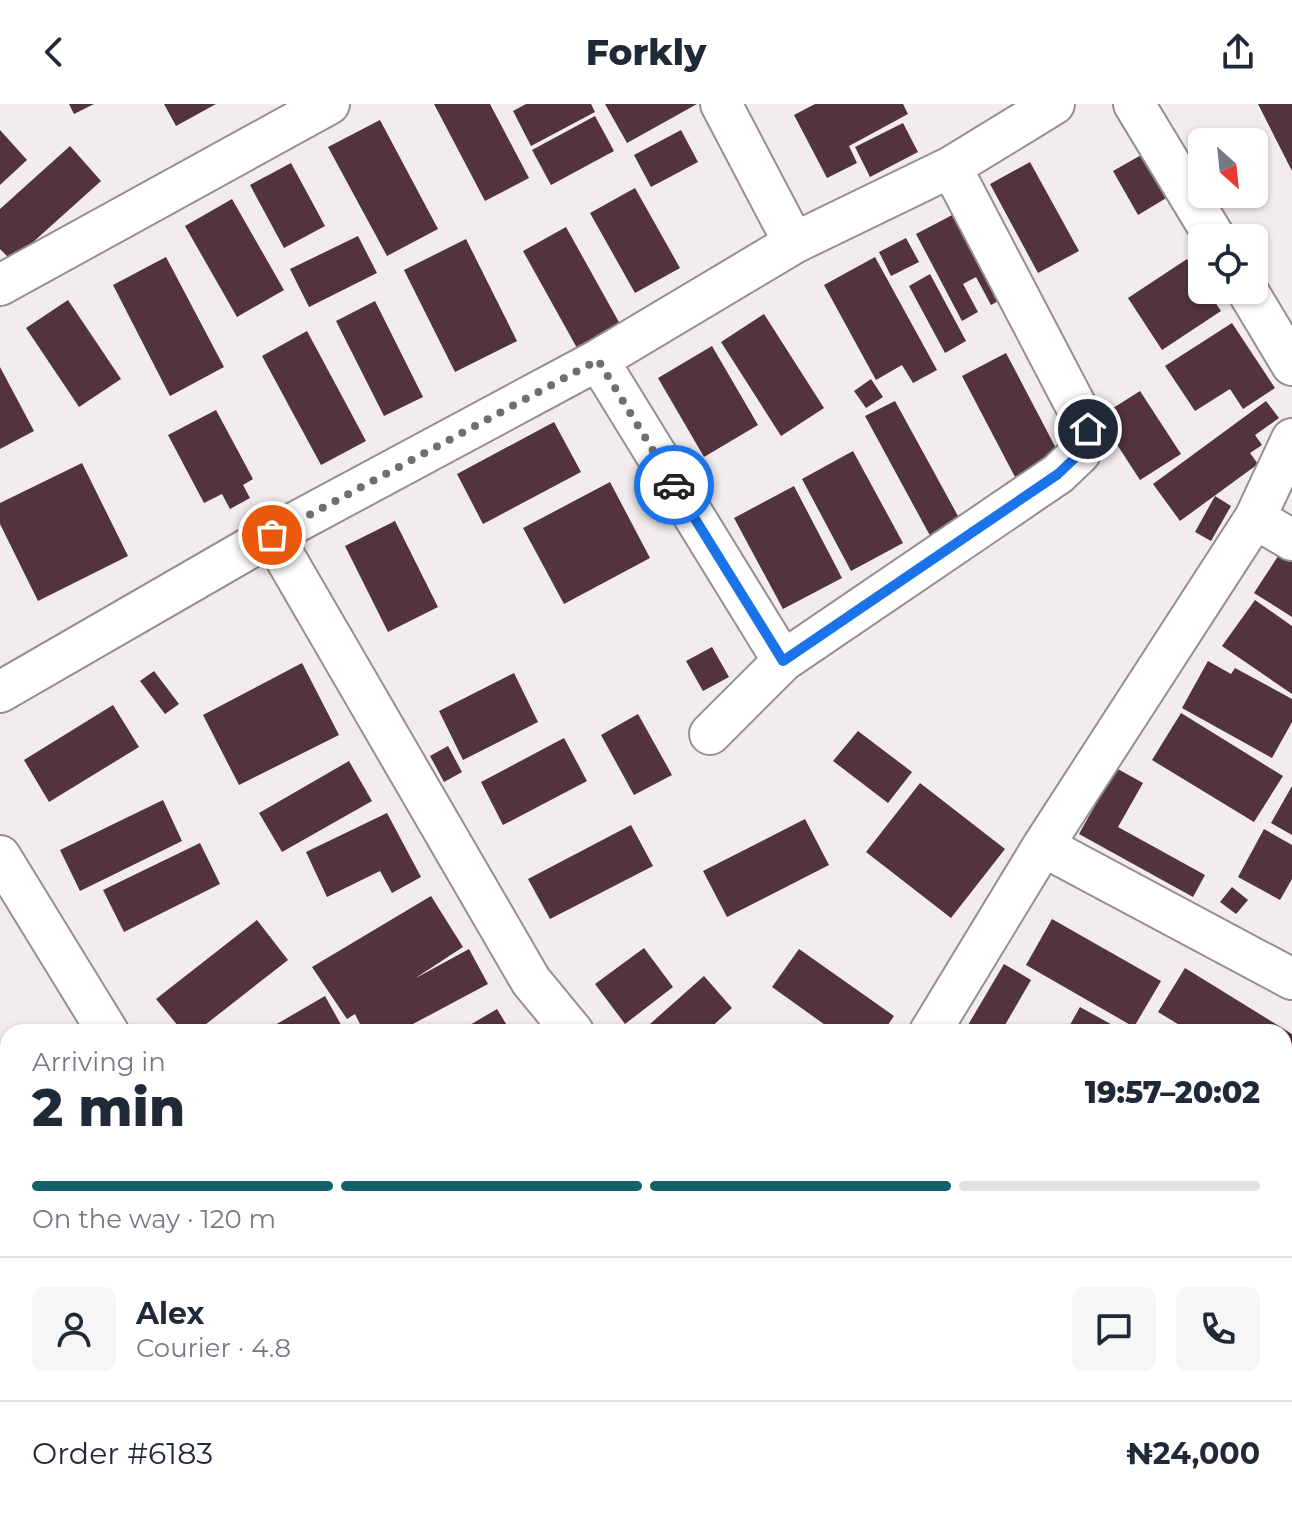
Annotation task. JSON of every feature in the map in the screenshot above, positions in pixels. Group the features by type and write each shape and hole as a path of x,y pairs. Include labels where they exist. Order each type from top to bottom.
{"street":[{"path":"0,285 329,104"},
{"path":"721,104 794,243"},
{"path":"0,692 272,535 598,360 794,243 951,167 1054,104"},
{"path":"1134,104 1207,224"},
{"path":"710,734 783,661 1058,474 1080,453 1088,429 951,167"},
{"path":"1255,304 1292,365"},
{"path":"598,360 783,661"},
{"path":"935,1024 1043,846 1255,518 1292,439"},
{"path":"1255,518 1292,540"},
{"path":"272,535 531,981 566,1024"},
{"path":"1043,846 1292,979"},
{"path":"0,856 98,1024"}],"building":[{"path":"69,104 94,104 74,114"},
{"path":"164,104 216,104 176,126"},
{"path":"434,104 490,104 529,178 485,201"},
{"path":"526,104 591,104 595,112 531,146 513,111"},
{"path":"605,104 697,104 627,143"},
{"path":"815,104 903,104 908,114 849,146 857,163 827,178 794,115"},
{"path":"1258,104 1292,104 1292,171"},
{"path":"595,116 614,151 551,185 532,150"},
{"path":"380,120 438,229 387,256 328,147"},
{"path":"903,123 918,152 870,177 855,147"},
{"path":"0,130 27,160 0,185"},
{"path":"681,130 698,162 651,187 634,155"},
{"path":"70,146 101,181 12,261 0,249 0,209"},
{"path":"1143,154 1168,197 1138,215 1113,171"},
{"path":"1030,162 1079,251 1038,273 990,184"},
{"path":"291,163 325,226 284,248 250,185"},
{"path":"635,188 680,268 635,293 590,213"},
{"path":"232,199 284,290 237,317 185,226"},
{"path":"958,212 1004,298 991,305 976,277 963,284 978,312 962,321 916,234"},
{"path":"566,227 620,324 577,348 523,251"},
{"path":"358,236 377,273 309,307 290,269"},
{"path":"906,238 919,262 891,276 879,252"},
{"path":"466,239 517,341 455,372 404,270"},
{"path":"166,257 224,367 170,396 113,285"},
{"path":"875,257 937,370 913,383 902,365 876,380 824,285"},
{"path":"1187,259 1188,304 1216,304 1221,311 1162,350 1128,298"},
{"path":"930,274 966,341 945,353 909,286"},
{"path":"68,300 121,379 79,407 26,328"},
{"path":"375,301 423,397 384,416 336,321"},
{"path":"764,314 824,408 781,436 721,342"},
{"path":"1232,323 1275,388 1243,409 1230,389 1195,411 1165,366"},
{"path":"307,331 366,441 321,465 262,356"},
{"path":"712,346 758,425 704,457 658,378"},
{"path":"1006,353 1059,454 1015,477 962,376"},
{"path":"0,367 34,431 0,449"},
{"path":"871,379 883,397 866,408 854,391"},
{"path":"1140,391 1181,454 1140,480 1099,417"},
{"path":"895,401 964,527 934,543 865,416"},
{"path":"1266,401 1279,418 1255,435 1262,445 1250,453 1258,464 1180,521 1153,484"},
{"path":"216,410 253,479 243,485 250,498 230,509 222,494 204,503 168,435"},
{"path":"554,422 581,472 483,524 457,474"},
{"path":"853,451 903,543 851,571 802,479"},
{"path":"82,463 128,556 38,601 0,524 0,503"},
{"path":"610,482 650,558 564,604 523,528"},
{"path":"794,486 842,578 783,609 734,518"},
{"path":"1215,496 1231,506 1211,541 1195,532"},
{"path":"395,521 438,607 388,632 345,546"},
{"path":"1286,544 1292,548 1292,617 1254,593"},
{"path":"1255,600 1292,626 1292,694 1222,646"},
{"path":"712,647 729,677 703,691 686,661"},
{"path":"1208,661 1231,674 1235,668 1292,699 1292,722 1272,758 1182,708"},
{"path":"302,663 339,735 239,785 203,715"},
{"path":"154,671 179,704 165,714 140,681"},
{"path":"514,673 538,722 463,760 439,711"},
{"path":"113,705 139,747 49,802 24,760"},
{"path":"1181,713 1283,776 1254,822 1152,760"},
{"path":"638,714 672,775 634,795 601,735"},
{"path":"858,731 912,772 888,803 833,761"},
{"path":"564,738 587,781 503,825 481,782"},
{"path":"448,746 462,772 444,782 430,756"},
{"path":"349,761 372,801 282,852 259,813"},
{"path":"1116,768 1143,783 1118,827 1205,875 1193,897 1079,834"},
{"path":"920,783 1005,849 951,918 866,852"},
{"path":"1292,786 1292,835 1271,823"},
{"path":"163,800 182,841 80,891 60,850"},
{"path":"387,813 421,877 392,893 380,871 327,897 306,852"},
{"path":"805,819 829,865 727,917 703,871"},
{"path":"631,825 653,866 550,919 528,879"},
{"path":"1264,829 1292,845 1292,879 1280,900 1238,877"},
{"path":"200,843 220,884 124,932 103,890"},
{"path":"1232,887 1248,900 1236,914 1220,902"},
{"path":"431,896 463,947 414,979 469,949 488,984 413,1024 360,1024 355,1014 347,1019 312,967"},
{"path":"1052,919 1161,981 1136,1024 1129,1024 1026,965"},
{"path":"257,920 288,960 206,1024 176,1024 156,999"},
{"path":"644,948 673,987 625,1024 595,984"},
{"path":"799,949 894,1016 888,1024 824,1024 772,987"},
{"path":"1004,964 1031,980 1006,1024 969,1024"},
{"path":"1185,968 1276,1024 1178,1024 1158,1012"},
{"path":"704,976 732,1008 715,1024 650,1024"},
{"path":"325,996 341,1024 277,1024"},
{"path":"1080,1007 1111,1024 1070,1024"},
{"path":"497,1009 506,1024 472,1024"}],"way so far":[{"path":"272,535 598,360 674,485"}],"route":[{"path":"674,485 783,661 1058,474 1080,453 1088,429"}]}
